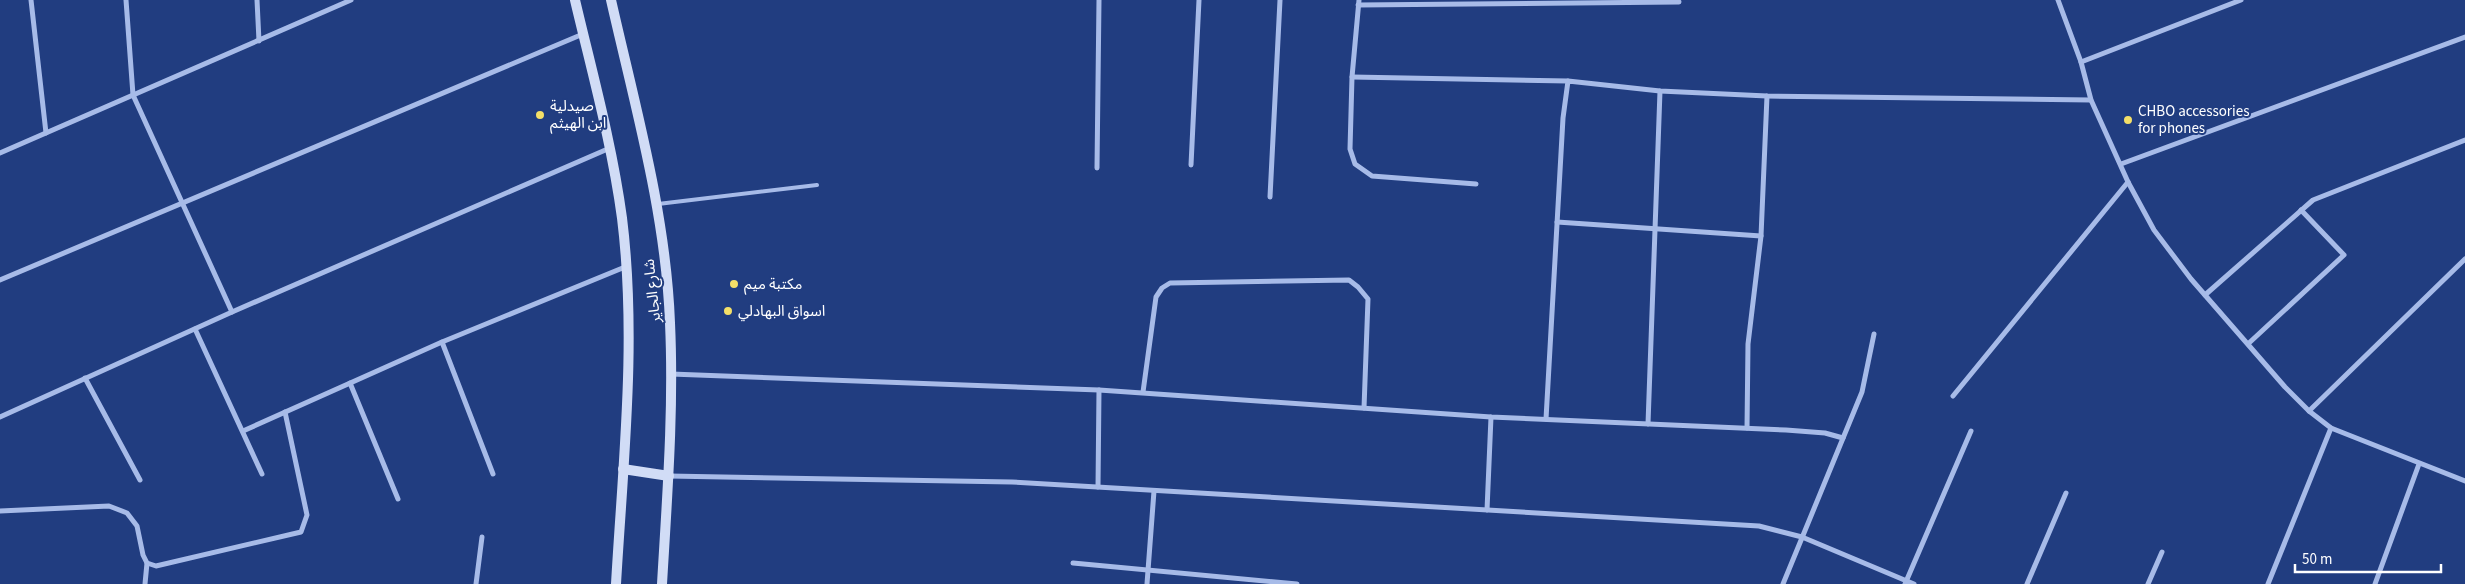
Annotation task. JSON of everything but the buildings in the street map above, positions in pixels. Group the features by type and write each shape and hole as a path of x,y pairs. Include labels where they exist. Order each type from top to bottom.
{"street":[{"path":"31,0 46,133"},
{"path":"126,0 133,95 232,312"},
{"path":"257,0 259,41"},
{"path":"0,153 351,0"},
{"name":"شارع الجاير","path":"575,0 610,148 622,219 629,338 616,584"},
{"name":"شارع الجاير","path":"611,0 657,204 670,322 669,476 662,584"},
{"path":"1097,168 1099,0"},
{"path":"1192,165 1199,0"},
{"path":"1270,197 1280,0"},
{"path":"2058,0 2081,62 2092,100 2128,182 2154,230 2205,295 2309,411 2331,428 2465,481"},
{"path":"2081,62 2241,0"},
{"path":"1476,184 1372,176 1355,164 1350,149 1352,77 1359,2 1679,2"},
{"path":"0,280 583,34"},
{"path":"2121,164 2465,37"},
{"path":"1352,77 1568,81 1660,91 1767,96 2092,100"},
{"path":"1546,419 1564,100 1568,81"},
{"path":"1648,424 1660,91"},
{"path":"1747,428 1748,344 1761,236 1767,96"},
{"path":"2205,295 2313,200 2465,140"},
{"path":"0,417 232,312 610,148"},
{"path":"1954,396 2128,182"},
{"path":"2249,343 2344,255 2301,210"},
{"path":"1557,222 1761,236"},
{"path":"2309,411 2465,259"},
{"path":"243,431 442,342 625,267"},
{"path":"1143,392 1156,297 1162,288 1170,283 1349,280 1368,299 1364,408"},
{"path":"195,329 262,474"},
{"path":"1783,584 1862,392 1874,334"},
{"path":"442,342 493,474"},
{"path":"670,374 1143,392 1491,417 1825,433 1842,438"},
{"path":"85,378 140,480"},
{"path":"350,383 398,499"},
{"path":"1098,487 1099,390"},
{"path":"147,563 156,566 301,532 307,515 285,412"},
{"path":"1487,510 1491,417"},
{"path":"2268,584 2331,428"},
{"path":"1905,582 1970,430"},
{"path":"2375,584 2419,464"},
{"path":"623,469 669,476 1012,482 1759,526 1802,537 1905,582 1914,584"},
{"path":"1147,584 1154,491"},
{"path":"2027,584 2066,494"},
{"path":"0,510 109,506 127,513 137,526 143,555 147,563 145,584"},
{"path":"476,584 482,537"},
{"path":"2148,584 2162,552"},
{"path":"1073,563 1297,584"}],"lane":[{"path":"657,204 818,185"}],"place":[{"name":"صيدلية ابن الهيثم","path":"540,115"},
{"name":"CHBO accessories for phones","path":"2128,120"},
{"name":"مكتبة ميم","path":"734,284"},
{"name":"اسواق البهادلي","path":"728,311"}]}
